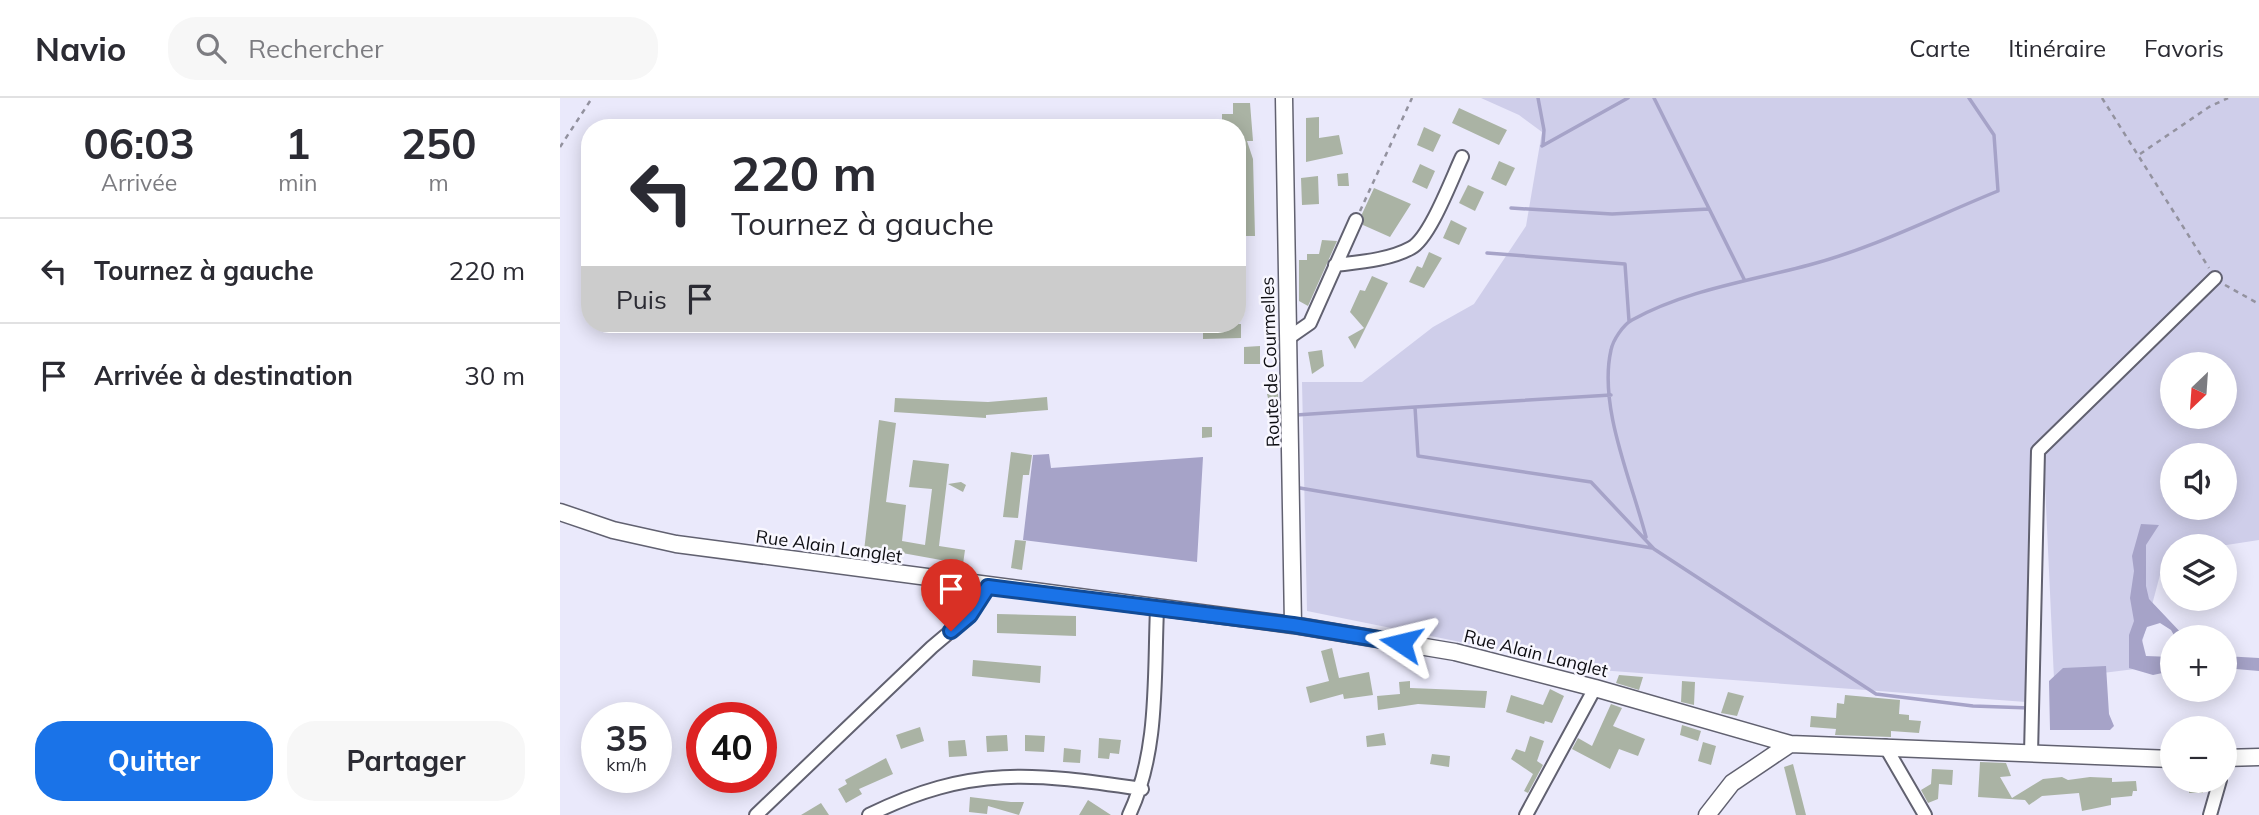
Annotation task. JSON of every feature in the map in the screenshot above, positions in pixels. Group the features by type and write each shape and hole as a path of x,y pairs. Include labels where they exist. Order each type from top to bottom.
{"street":[{"name":"Route de Courmelles","path":"1283,98 1293,625"},
{"path":"1335,265 1366,261 1413,247 1426,231 1462,157"},
{"path":"1287,339 1310,323 1356,220"},
{"path":"2031,754 2038,451 2215,278"},
{"name":"Rue Alain Langlet","path":"560,512 613,530 676,544 1293,625 1455,652 1595,688 1790,744 2160,759"},
{"path":"756,815 970,615 988,587"},
{"path":"1129,815 1142,789 1152,727 1157,609"},
{"path":"1526,815 1595,688"},
{"path":"1707,815 1732,783 1790,744"},
{"path":"1885,746 1924,815"},
{"path":"2237,759 2259,757"},
{"path":"869,815 902,799 944,784 987,776 1032,776 1142,789"},
{"path":"2210,815 2216,793"}],"path":[{"path":"560,147 592,98"},
{"path":"1356,220 1412,98"},
{"path":"2102,98 2215,278 2259,304"},
{"path":"2138,155 2209,107 2228,98"}],"shaded area":[{"path":"1481,98 2259,98 2259,540 2237,543 2237,534 2160,534 2160,575 2135,669 2054,679 2044,463 2026,702 1599,670 1307,611 1302,382 1362,382 1433,327 1474,304 1526,226 1542,132 1519,115"},
{"path":"1049,454 1051,468 1203,457 1197,562 1023,540 1033,455"},
{"path":"2141,524 2159,525 2146,545 2146,586 2149,599 2174,625 2160,623 2147,627 2142,640 2146,656 2160,657 2160,674 2153,675 2129,668 2129,635 2134,621 2130,598 2134,571 2132,556"},
{"path":"2237,657 2259,658 2259,671 2237,669"},
{"path":"2106,666 2109,714 2114,726 2110,730 2050,730 2049,681 2063,668"}],"building":[{"path":"1233,103 1250,103 1253,141 1247,141 1253,159 1255,236 1246,236 1246,119 1222,119 1222,114 1233,114"},
{"path":"1459,108 1507,130 1499,145 1452,123"},
{"path":"1319,117 1319,138 1339,135 1343,154 1306,162 1306,118"},
{"path":"1424,127 1441,135 1433,152 1417,145"},
{"path":"1499,161 1515,168 1506,186 1491,179"},
{"path":"1420,164 1435,171 1427,189 1412,182"},
{"path":"1348,173 1349,186 1338,186 1337,174"},
{"path":"1318,176 1319,204 1302,205 1301,178"},
{"path":"1468,185 1484,192 1475,211 1459,203"},
{"path":"1374,188 1411,204 1390,237 1363,225 1362,214"},
{"path":"1451,220 1467,228 1459,245 1443,238"},
{"path":"1322,240 1337,241 1308,306 1299,301 1299,260 1307,260 1307,254 1319,254"},
{"path":"1429,252 1442,258 1424,288 1409,282 1417,266 1422,268"},
{"path":"1372,276 1388,283 1355,349 1348,337 1364,328 1350,312 1360,290 1365,291"},
{"path":"1203,333 1241,333 1241,338 1203,339"},
{"path":"1260,346 1260,364 1244,364 1244,347"},
{"path":"1322,350 1324,366 1312,374 1308,352"},
{"path":"1278,393 1279,418 1273,419 1267,394"},
{"path":"1047,397 1048,410 986,415 986,418 894,412 895,398 988,402"},
{"path":"879,420 896,423 886,502 906,505 902,541 925,545 932,489 909,487 913,460 949,464 939,546 965,550 963,564 880,549 879,557 864,551"},
{"path":"1202,427 1212,427 1212,437 1202,438"},
{"path":"1011,452 1032,455 1029,475 1023,475 1018,518 1003,517"},
{"path":"961,482 966,485 963,492 948,484"},
{"path":"1015,540 1026,541 1022,570 1011,568"},
{"path":"997,614 1076,616 1076,636 997,633"},
{"path":"1332,648 1339,678 1369,672 1373,695 1344,699 1343,694 1310,703 1306,687 1329,681 1321,651"},
{"path":"973,660 1041,666 1040,683 972,676"},
{"path":"1619,675 1643,677 1639,690 1616,683"},
{"path":"1410,681 1410,688 1487,691 1485,708 1418,704 1378,710 1377,696 1400,694 1399,682"},
{"path":"1682,681 1695,682 1694,705 1681,702"},
{"path":"1550,689 1564,696 1552,723 1545,721 1544,724 1506,712 1511,695 1543,705"},
{"path":"1728,692 1744,696 1737,716 1721,713"},
{"path":"1845,695 1900,700 1899,714 1909,715 1909,720 1921,721 1919,733 1891,731 1891,737 1835,735 1836,729 1810,727 1811,716 1836,718 1837,703 1844,704"},
{"path":"1611,704 1622,708 1613,726 1645,739 1638,756 1619,749 1610,769 1572,749 1578,738 1592,746"},
{"path":"1682,725 1701,731 1698,741 1680,735"},
{"path":"920,727 924,741 901,749 896,735"},
{"path":"1384,733 1386,745 1367,747 1366,736"},
{"path":"1007,735 1008,751 987,752 986,736"},
{"path":"1025,735 1045,736 1044,752 1025,751"},
{"path":"1530,736 1544,741 1537,761 1543,765 1528,793 1524,791 1533,774 1511,759 1516,749 1525,752"},
{"path":"1099,738 1121,740 1119,754 1110,753 1109,759 1098,758"},
{"path":"965,740 967,756 949,757 948,741"},
{"path":"1703,742 1716,746 1711,765 1698,761"},
{"path":"1064,748 1081,750 1080,763 1063,762"},
{"path":"1432,754 1450,756 1449,767 1430,764"},
{"path":"886,758 893,774 859,789 862,794 846,803 838,789 847,784 845,780"},
{"path":"1980,762 2006,763 2011,776 2000,777 2012,798 2043,779 2062,777 2068,780 2090,777 2112,778 2112,782 2136,781 2137,791 2133,791 2132,796 2111,798 2111,805 2082,811 2079,793 2042,796 2029,805 2025,800 1978,797"},
{"path":"1793,764 1806,815 1796,815 1784,767"},
{"path":"1932,769 1953,770 1952,785 1939,784 1938,799 1928,803 1921,790 1931,784"},
{"path":"970,797 1024,802 1019,815 988,806 987,814 969,812"},
{"path":"1088,800 1111,815 1079,815"},
{"path":"821,803 829,815 801,815"}],"waterway":[{"path":"1538,98 1544,130 1543,144"},
{"path":"1542,146 1628,98"},
{"path":"1654,98 1744,279"},
{"path":"1646,537 1618,444 1609,396 1611,350 1619,333 1632,320 1674,301 1833,258 1881,241 1998,191 1994,135 1969,98"},
{"path":"1511,208 1612,214 1709,209"},
{"path":"1487,253 1625,264 1629,321"},
{"path":"1415,407 1611,395"},
{"path":"1296,415 1415,407 1418,456 1591,482 1654,549 1876,694 1973,706 2030,708"},
{"path":"1294,487 1652,548"}],"route":[{"path":"951,631 970,615 988,587 1293,625 1401,643"}]}
